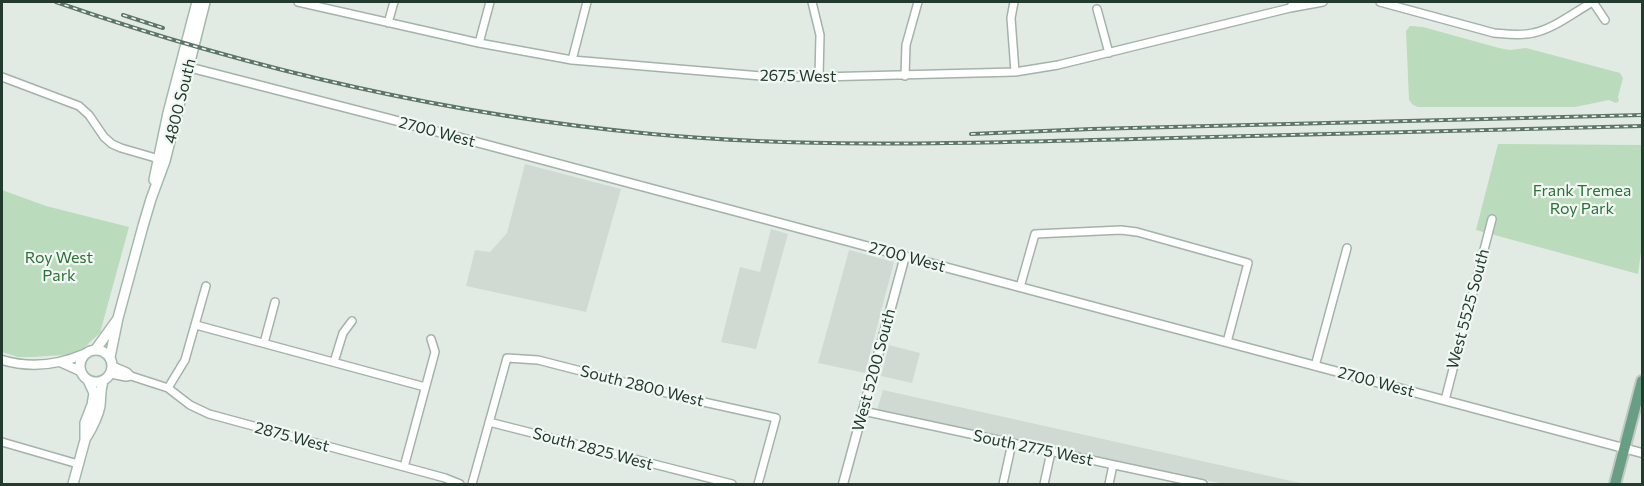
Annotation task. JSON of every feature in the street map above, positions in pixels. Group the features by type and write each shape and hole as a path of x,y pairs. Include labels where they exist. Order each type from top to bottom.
{"main road":[{"name":"4800 South","path":"151,199 169,107 197,2"},
{"name":"4800 South","path":"111,366 118,318 151,199 165,161 205,2"},
{"path":"169,107 188,67"},
{"name":"4800 South","path":"96,349 118,318"},
{"path":"73,484 85,440 100,406 100,390 111,366 107,353 96,349 84,354 80,364 80,371 94,393 85,423 85,440"},
{"path":"88,381 103,381"},
{"path":"1615,484 1642,381"}],"street":[{"name":"2675 West","path":"298,2 479,43 572,60 773,76 819,77 1015,72 1109,53 1292,5 1323,2"},
{"path":"388,23 394,2"},
{"path":"479,43 490,2"},
{"path":"572,60 587,2"},
{"path":"812,2 820,35 819,77"},
{"path":"905,76 906,45 918,2"},
{"path":"1014,2 1011,18 1015,72"},
{"path":"1380,2 1494,33 1513,35 1541,31 1593,2 1605,20"},
{"path":"1097,9 1109,53"},
{"name":"2700 West","path":"188,67 1642,453"},
{"path":"2,77 79,106 112,144 157,159"},
{"name":"West 5525 South","path":"1445,400 1492,219"},
{"path":"1020,287 1035,234 1121,230 1137,232 1248,263 1227,342"},
{"path":"1315,366 1347,248"},
{"name":"West 5200 South","path":"843,484 904,256"},
{"path":"168,388 185,360 206,286"},
{"path":"264,343 276,302"},
{"path":"334,362 343,333 352,321"},
{"path":"195,325 425,387"},
{"path":"404,467 435,352 431,339"},
{"path":"2,360 37,365 60,362 84,354"},
{"name":"South 2800 West","path":"489,422 507,358 538,360 690,399 776,418 758,484"},
{"path":"60,362 80,371"},
{"name":"2875 West","path":"111,366 126,377 131,376 168,388 190,405 209,414 460,484"},
{"name":"South 2775 West","path":"863,411 1113,465 1179,482 1203,484"},
{"path":"472,484 489,422"},
{"name":"South 2825 West","path":"489,422 732,484"},
{"path":"2,442 78,464"},
{"path":"1003,484 1012,443"},
{"path":"1044,484 1051,452"},
{"path":"1109,484 1113,465"}],"shaded area":[{"path":"525,164 621,189 586,312 466,286 475,250 490,252 507,233"},
{"path":"771,229 788,234 756,349 721,342 740,267 760,272"},
{"path":"849,250 894,262 865,373 818,363"},
{"path":"889,345 920,353 912,383 881,376"},
{"path":"883,390 1305,484 1224,484 877,410"}],"green space":[{"path":"1410,26 1423,27 1499,48 1510,50 1526,48 1620,73 1623,78 1619,101 1616,103 1609,100 1575,107 1418,107 1409,100 1406,31"},
{"name":"Frank Tremea Roy Park","path":"1498,144 1642,145 1642,245 1638,274 1476,230"},
{"name":"Roy West Park","path":"2,190 46,206 129,227 100,333 77,354 18,357 2,352"}],"railway":[{"path":"56,2 202,48 350,86 425,102 576,126 712,139 894,144 1642,126"},
{"path":"123,15 163,28"},
{"path":"971,134 1642,115"}]}
